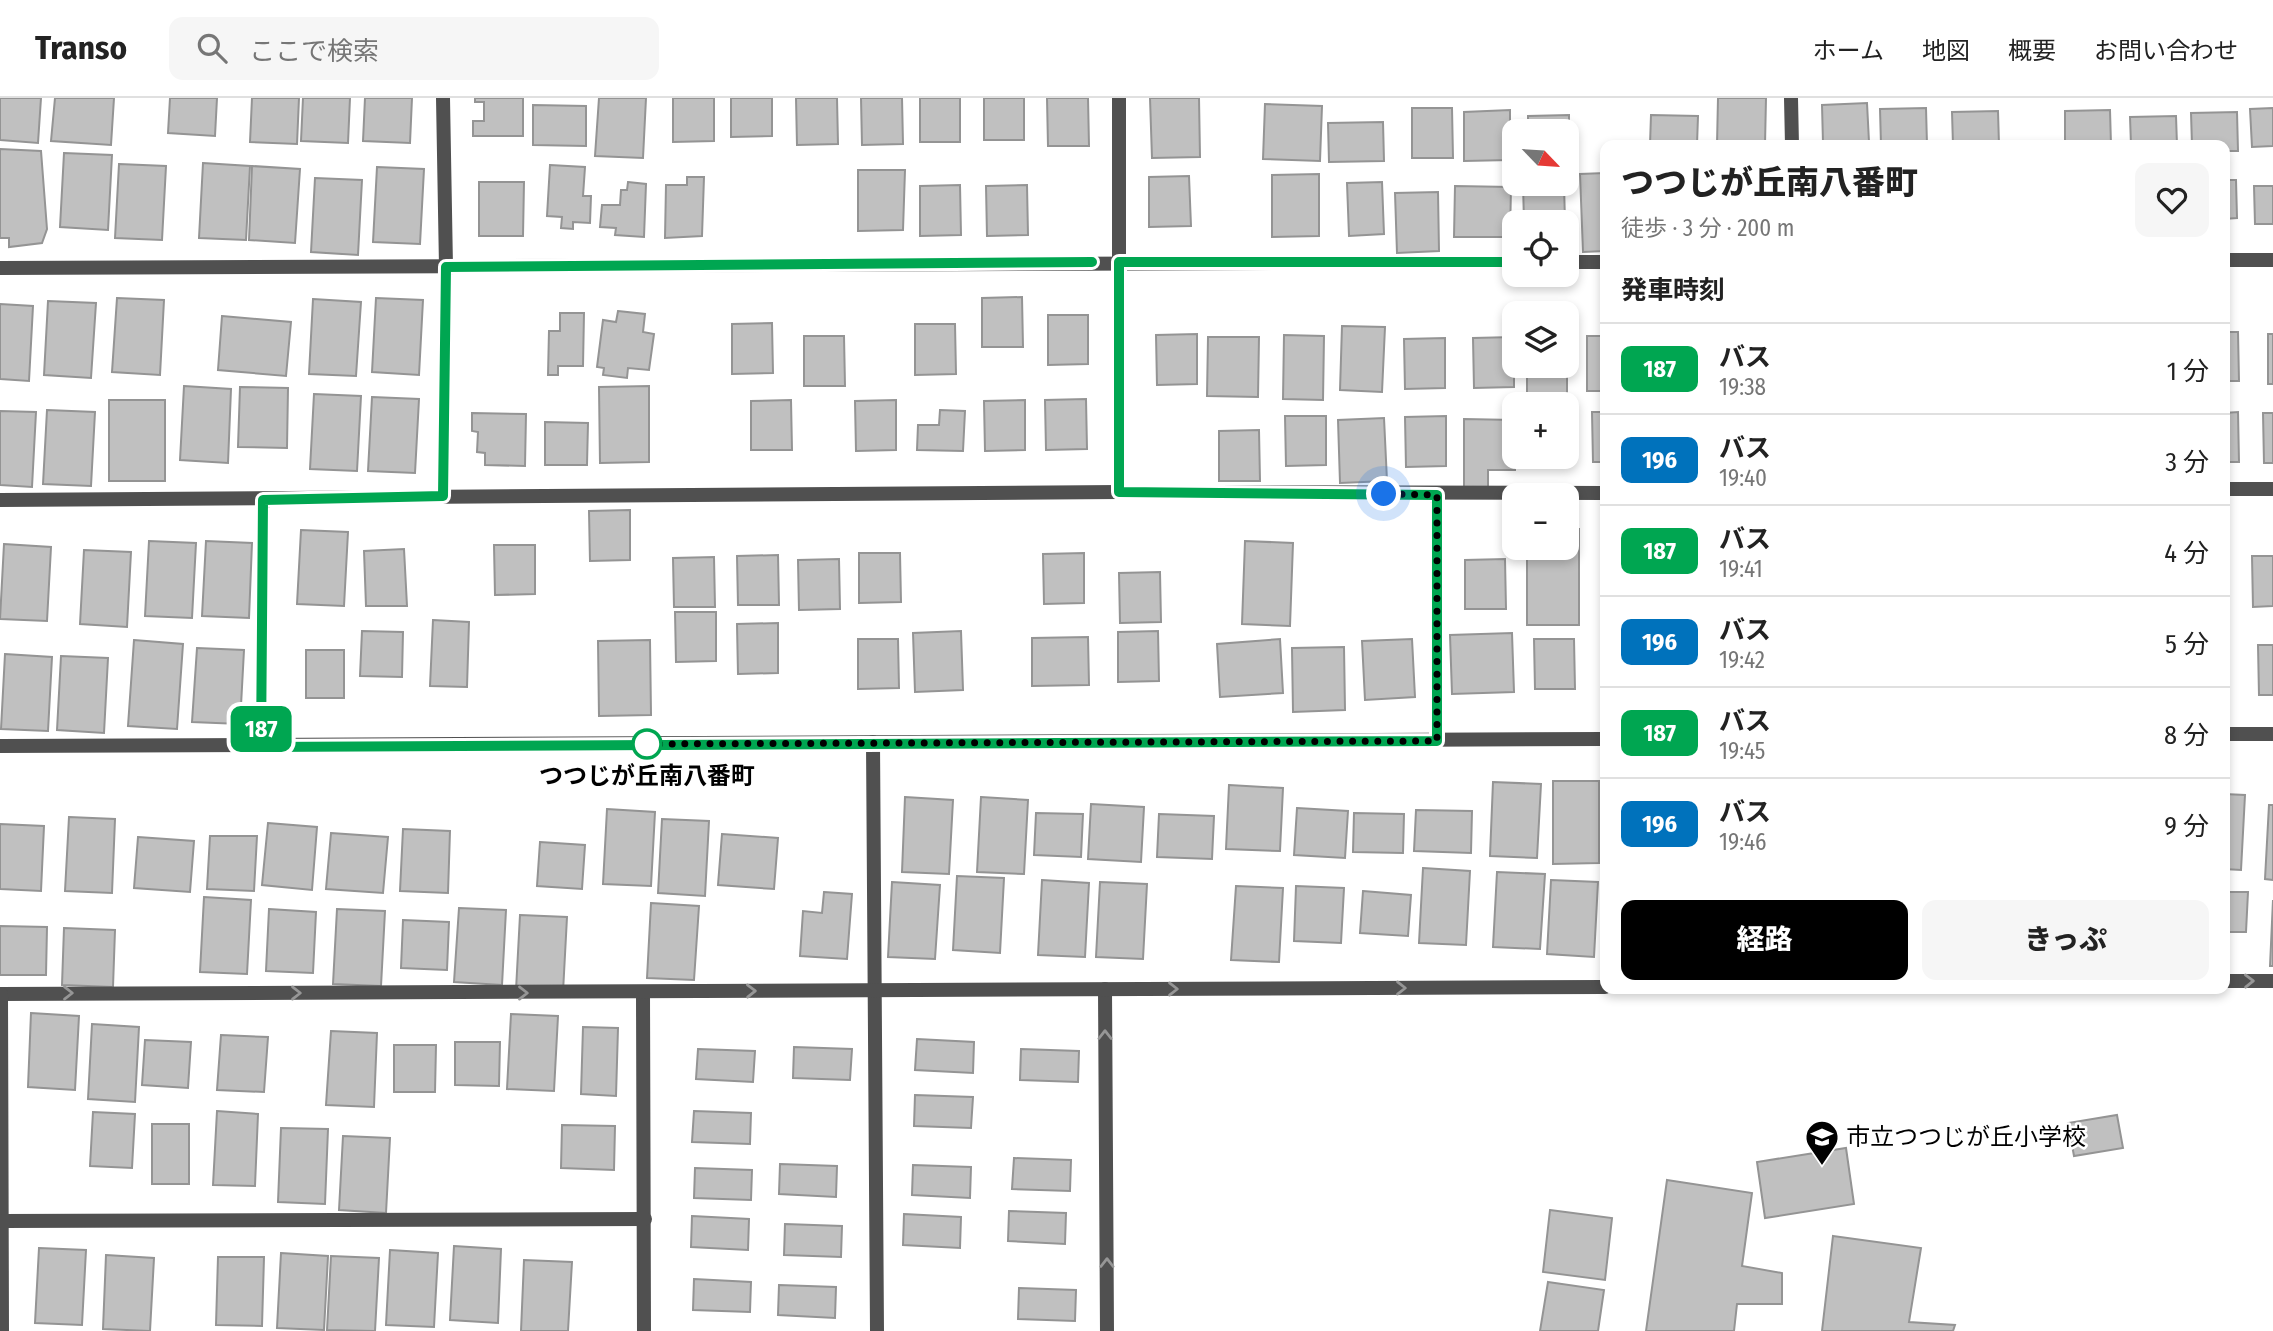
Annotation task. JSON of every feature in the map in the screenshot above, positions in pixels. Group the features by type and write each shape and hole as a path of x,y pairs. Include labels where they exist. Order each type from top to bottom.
{"street":[{"path":"443,98 446,267 443,496"},
{"path":"1119,98 1119,492"},
{"path":"1791,98 1792,140"},
{"path":"2230,260 2273,260"},
{"path":"0,268 1502,262"},
{"path":"1579,262 1600,262"},
{"path":"2230,489 2273,489"},
{"path":"0,500 1119,492 1437,495 1600,493"},
{"path":"1437,495 1437,741"},
{"path":"261,747 263,500"},
{"path":"2230,734 2273,734"},
{"path":"0,747 1600,739"},
{"path":"873,742 877,1331"},
{"path":"2230,981 2273,981"},
{"path":"2,1331 1,994 1600,987"},
{"path":"1105,989 1107,1331"},
{"path":"643,992 644,1331"},
{"path":"2,1222 645,1219"}],"building":[{"path":"0,98 41,98 38,143 0,140"},
{"path":"55,98 114,98 111,145 51,141"},
{"path":"170,98 217,98 215,136 168,133"},
{"path":"252,98 299,98 297,144 250,142"},
{"path":"303,98 350,98 348,143 301,141"},
{"path":"365,98 412,98 410,143 363,141"},
{"path":"475,98 523,98 523,136 473,136 473,121 484,121 484,102 475,102"},
{"path":"599,98 646,98 643,158 595,156"},
{"path":"673,98 714,98 714,141 673,142"},
{"path":"731,98 772,98 772,136 731,137"},
{"path":"796,98 837,98 838,144 797,145"},
{"path":"861,98 902,98 903,144 862,145"},
{"path":"920,98 960,98 960,142 920,142"},
{"path":"984,98 1024,98 1024,140 984,140"},
{"path":"1047,98 1088,98 1089,146 1048,146"},
{"path":"1150,98 1199,98 1200,157 1152,158"},
{"path":"1718,98 1766,98 1765,140 1717,140"},
{"path":"1867,103 1869,140 1823,140 1822,105"},
{"path":"1265,104 1322,106 1320,161 1263,159"},
{"path":"533,105 586,106 586,146 533,145"},
{"path":"1412,108 1452,108 1453,158 1412,158"},
{"path":"1926,108 1927,140 1881,140 1880,109"},
{"path":"2273,108 2273,146 2252,147 2250,109"},
{"path":"1510,110 1510,119 1502,119 1502,160 1464,161 1464,112"},
{"path":"2110,110 2111,140 2065,140 2065,111"},
{"path":"1998,111 1999,140 1953,140 1952,112"},
{"path":"2237,112 2238,151 2230,151 2230,140 2192,140 2191,113"},
{"path":"1569,115 1569,119 1528,119 1528,116"},
{"path":"1651,115 1698,116 1697,140 1650,140"},
{"path":"2176,116 2177,140 2131,140 2130,117"},
{"path":"1383,122 1384,161 1329,162 1328,123"},
{"path":"0,149 41,151 47,229 42,243 9,247 9,238 0,238"},
{"path":"64,153 112,155 108,230 60,227"},
{"path":"203,163 250,166 246,240 199,238"},
{"path":"119,164 166,166 162,240 115,238"},
{"path":"550,165 585,167 583,196 591,196 590,223 573,222 573,229 561,228 562,217 547,216"},
{"path":"252,166 300,169 295,243 249,240"},
{"path":"377,167 424,169 420,244 373,242"},
{"path":"858,170 905,170 903,230 858,231"},
{"path":"1600,173 1600,251 1583,252 1580,174"},
{"path":"1319,174 1319,236 1272,237 1272,175"},
{"path":"1189,176 1191,226 1149,227 1149,177"},
{"path":"687,177 704,177 702,236 665,238 666,185 687,185"},
{"path":"315,178 362,180 358,255 311,252"},
{"path":"2230,180 2236,180 2237,218 2230,219"},
{"path":"479,182 524,182 523,236 479,236"},
{"path":"628,182 646,184 644,237 615,235 616,228 600,227 602,205 620,205 621,190 627,190"},
{"path":"1382,182 1384,234 1349,236 1347,183"},
{"path":"960,185 961,235 920,236 920,186"},
{"path":"1027,185 1028,235 987,236 986,186"},
{"path":"1455,186 1502,187 1502,196 1511,196 1511,210 1502,210 1502,237 1454,237"},
{"path":"2254,186 2273,186 2273,224 2255,224"},
{"path":"1438,192 1439,251 1397,253 1395,193"},
{"path":"1523,196 1564,196 1565,210 1524,210"},
{"path":"1022,297 1023,347 982,347 982,298"},
{"path":"117,298 164,300 160,375 112,372"},
{"path":"376,298 423,300 419,375 372,372"},
{"path":"313,299 361,302 356,376 309,374"},
{"path":"48,301 96,303 91,378 44,375"},
{"path":"0,304 33,306 29,381 0,379"},
{"path":"618,311 645,314 643,332 654,334 649,370 628,368 627,378 603,375 604,368 597,367 603,320 616,322"},
{"path":"560,313 584,313 583,366 558,366 558,375 548,375 549,331 560,331"},
{"path":"1048,315 1088,315 1088,364 1048,365"},
{"path":"222,316 291,322 286,376 218,370"},
{"path":"772,323 773,373 732,374 732,324"},
{"path":"915,324 955,324 956,374 915,375"},
{"path":"1342,326 1385,327 1382,392 1340,390"},
{"path":"2230,332 2238,332 2239,381 2230,381"},
{"path":"1197,334 1197,384 1157,385 1156,335"},
{"path":"2268,334 2273,334 2273,384 2268,384"},
{"path":"1284,335 1324,336 1323,400 1283,399"},
{"path":"804,336 844,336 845,386 804,386"},
{"path":"1587,336 1600,336 1600,391 1587,391"},
{"path":"1208,337 1259,337 1258,397 1207,396"},
{"path":"1502,337 1502,378 1514,378 1514,387 1474,388 1473,338"},
{"path":"1445,338 1445,388 1405,389 1404,339"},
{"path":"1527,378 1567,378 1567,392 1527,392"},
{"path":"184,386 231,389 228,463 180,460"},
{"path":"649,386 649,462 600,463 599,387"},
{"path":"240,387 288,388 287,448 238,447"},
{"path":"314,394 361,396 357,471 310,469"},
{"path":"372,397 419,399 415,473 368,471"},
{"path":"1086,399 1087,449 1046,450 1045,400"},
{"path":"109,400 165,400 165,481 109,481"},
{"path":"791,400 792,450 751,450 751,401"},
{"path":"896,400 896,450 856,451 855,401"},
{"path":"1025,400 1025,450 985,451 984,401"},
{"path":"47,410 95,412 91,486 43,484"},
{"path":"940,410 965,411 963,451 917,450 918,425 939,425"},
{"path":"0,411 36,412 32,487 0,485"},
{"path":"1592,412 1600,412 1600,462 1593,462"},
{"path":"2238,412 2239,462 2230,462 2230,413"},
{"path":"472,413 526,414 525,466 485,465 485,453 477,452 478,432 472,431"},
{"path":"2263,413 2273,413 2273,463 2264,463"},
{"path":"1285,416 1326,416 1326,465 1286,466"},
{"path":"1446,416 1446,466 1406,467 1405,417"},
{"path":"1384,418 1387,481 1340,483 1338,420"},
{"path":"1464,419 1502,420 1502,469 1515,470 1488,470 1488,488 1464,488"},
{"path":"545,422 588,423 587,465 545,465"},
{"path":"1259,430 1260,481 1219,481 1219,431"},
{"path":"630,510 630,560 590,561 589,511"},
{"path":"301,530 348,532 344,606 297,604"},
{"path":"149,541 196,543 192,618 145,616"},
{"path":"206,541 252,543 249,618 202,616"},
{"path":"1245,541 1293,543 1290,626 1242,624"},
{"path":"4,544 51,547 47,621 0,619"},
{"path":"494,545 535,545 535,594 495,595"},
{"path":"404,549 407,606 366,606 364,551"},
{"path":"84,550 131,552 127,627 80,624"},
{"path":"859,553 900,553 901,602 859,603"},
{"path":"1084,553 1084,603 1044,604 1043,554"},
{"path":"778,555 779,605 738,605 737,556"},
{"path":"2252,556 2273,556 2273,606 2253,607"},
{"path":"714,557 715,607 674,607 673,558"},
{"path":"839,559 840,609 799,610 798,560"},
{"path":"1465,560 1505,560 1506,609 1465,609"},
{"path":"1527,560 1579,560 1579,625 1527,625"},
{"path":"1160,572 1161,622 1120,623 1119,573"},
{"path":"675,612 716,612 716,661 676,662"},
{"path":"433,620 469,622 467,687 430,686"},
{"path":"778,623 778,673 738,674 737,624"},
{"path":"362,631 403,632 402,677 360,676"},
{"path":"961,631 963,690 915,692 913,633"},
{"path":"1158,631 1159,681 1118,682 1118,632"},
{"path":"1512,633 1514,692 1452,694 1450,635"},
{"path":"1088,637 1089,685 1032,686 1032,638"},
{"path":"858,639 898,639 899,688 858,689"},
{"path":"1280,639 1283,693 1220,697 1217,644"},
{"path":"1412,639 1415,697 1365,700 1362,641"},
{"path":"1534,639 1574,639 1575,689 1535,689"},
{"path":"134,640 183,644 177,729 128,726"},
{"path":"650,640 651,715 599,716 598,641"},
{"path":"2258,645 2273,645 2273,695 2259,695"},
{"path":"1344,647 1345,710 1293,712 1292,648"},
{"path":"197,648 244,650 240,724 192,722"},
{"path":"306,650 344,650 344,698 306,698"},
{"path":"5,654 52,657 48,731 1,729"},
{"path":"61,656 108,658 104,733 57,730"},
{"path":"1553,781 1599,781 1599,863 1553,864"},
{"path":"1493,782 1541,784 1537,858 1490,856"},
{"path":"1229,785 1283,788 1280,851 1226,849"},
{"path":"2230,794 2245,795 2241,870 2230,869"},
{"path":"905,797 953,800 949,874 902,872"},
{"path":"981,797 1028,800 1024,874 977,872"},
{"path":"1091,804 1144,807 1141,862 1088,859"},
{"path":"2269,805 2273,805 2273,880 2265,879"},
{"path":"1297,808 1348,811 1345,858 1294,855"},
{"path":"607,809 655,812 651,886 603,884"},
{"path":"1416,810 1472,811 1471,853 1414,851"},
{"path":"1036,813 1083,814 1081,857 1034,855"},
{"path":"1354,813 1404,814 1403,853 1353,852"},
{"path":"1159,814 1214,816 1212,859 1157,857"},
{"path":"69,817 115,819 112,893 65,891"},
{"path":"662,819 709,821 705,896 658,893"},
{"path":"268,823 317,827 312,890 262,885"},
{"path":"0,824 44,826 41,891 0,889"},
{"path":"403,829 450,831 448,893 400,891"},
{"path":"331,833 388,837 383,893 326,889"},
{"path":"722,834 778,838 774,889 718,885"},
{"path":"210,836 257,836 254,891 207,889"},
{"path":"138,837 194,841 190,892 134,888"},
{"path":"540,842 585,845 582,889 537,886"},
{"path":"1423,868 1470,871 1466,945 1419,943"},
{"path":"1497,872 1545,874 1540,949 1493,947"},
{"path":"957,876 1004,878 1000,953 953,950"},
{"path":"1042,880 1089,883 1085,957 1038,955"},
{"path":"1551,880 1598,882 1594,957 1547,954"},
{"path":"892,882 940,885 935,959 888,957"},
{"path":"1100,882 1147,884 1143,959 1096,957"},
{"path":"1236,886 1283,888 1279,962 1231,960"},
{"path":"1296,886 1344,888 1341,943 1294,941"},
{"path":"1363,891 1411,895 1408,936 1360,933"},
{"path":"824,892 852,894 847,959 800,956 803,911 822,913"},
{"path":"2230,892 2248,892 2246,932 2230,932"},
{"path":"204,897 251,900 247,974 200,972"},
{"path":"2273,900 2273,966 2270,966"},
{"path":"651,903 699,906 694,980 647,978"},
{"path":"459,908 506,910 502,985 454,982"},
{"path":"269,909 316,912 313,973 266,971"},
{"path":"337,909 385,911 381,986 333,984"},
{"path":"520,915 567,917 563,992 516,990"},
{"path":"403,920 449,922 447,970 401,968"},
{"path":"0,926 47,927 46,975 0,975"},
{"path":"64,928 115,930 113,987 62,985"},
{"path":"31,1013 79,1016 75,1090 28,1087"},
{"path":"511,1014 558,1016 554,1091 507,1089"},
{"path":"92,1024 139,1027 135,1102 88,1099"},
{"path":"583,1027 618,1028 616,1096 581,1094"},
{"path":"331,1031 377,1033 374,1107 326,1105"},
{"path":"221,1035 268,1037 264,1092 217,1090"},
{"path":"917,1039 974,1042 973,1073 915,1070"},
{"path":"145,1040 191,1042 188,1088 142,1085"},
{"path":"455,1042 500,1042 499,1086 455,1085"},
{"path":"394,1045 436,1045 435,1092 394,1092"},
{"path":"794,1047 852,1049 850,1080 793,1078"},
{"path":"698,1049 755,1051 753,1082 696,1079"},
{"path":"1021,1049 1079,1051 1078,1082 1020,1080"},
{"path":"915,1095 973,1097 971,1128 914,1126"},
{"path":"217,1111 258,1114 255,1186 213,1185"},
{"path":"694,1111 751,1113 750,1144 692,1142"},
{"path":"93,1112 135,1114 132,1168 90,1166"},
{"path":"2117,1115 2123,1148 2074,1156 2068,1123"},
{"path":"152,1124 189,1124 189,1184 152,1184"},
{"path":"562,1125 615,1126 614,1170 561,1168"},
{"path":"281,1128 328,1129 325,1204 278,1202"},
{"path":"343,1136 390,1138 386,1213 339,1210"},
{"path":"1846,1148 1854,1204 1765,1218 1757,1162"},
{"path":"1014,1158 1071,1160 1070,1191 1012,1189"},
{"path":"780,1164 837,1166 836,1197 779,1194"},
{"path":"913,1165 971,1167 970,1198 912,1195"},
{"path":"695,1168 752,1170 751,1200 694,1198"},
{"path":"1667,1180 1752,1193 1742,1266 1782,1273 1782,1304 1737,1304 1734,1331 1646,1331"},
{"path":"1550,1210 1612,1218 1605,1280 1543,1272"},
{"path":"1009,1211 1066,1213 1065,1244 1008,1241"},
{"path":"904,1214 961,1217 960,1248 903,1245"},
{"path":"692,1216 749,1219 748,1250 691,1247"},
{"path":"785,1224 842,1226 841,1257 784,1255"},
{"path":"1833,1236 1921,1248 1909,1322 1955,1325 1953,1331 1822,1331"},
{"path":"454,1246 501,1249 498,1323 450,1320"},
{"path":"39,1248 86,1250 82,1325 35,1323"},
{"path":"390,1250 438,1253 434,1327 386,1325"},
{"path":"281,1253 328,1256 324,1330 277,1328"},
{"path":"106,1255 154,1258 150,1331 103,1329"},
{"path":"331,1256 379,1258 375,1331 327,1330"},
{"path":"218,1257 264,1257 262,1326 216,1325"},
{"path":"524,1260 572,1262 568,1331 521,1331"},
{"path":"694,1279 751,1282 750,1312 693,1310"},
{"path":"1548,1282 1604,1290 1598,1331 1540,1331"},
{"path":"779,1285 836,1287 835,1318 778,1315"},
{"path":"1019,1288 1076,1290 1075,1321 1018,1319"}],"bus line":[{"name":"187","path":"1092,262 446,267 443,496 263,500 261,747 1437,741 1437,495 1119,492 1119,262 1502,262"}],"place":[{"name":"つつじが丘南八番町","path":"647,744"},
{"name":"市立つつじが丘小学校","path":"1822,1167"}],"route":[{"path":"647,744 1437,741 1437,495 1384,494"}]}
